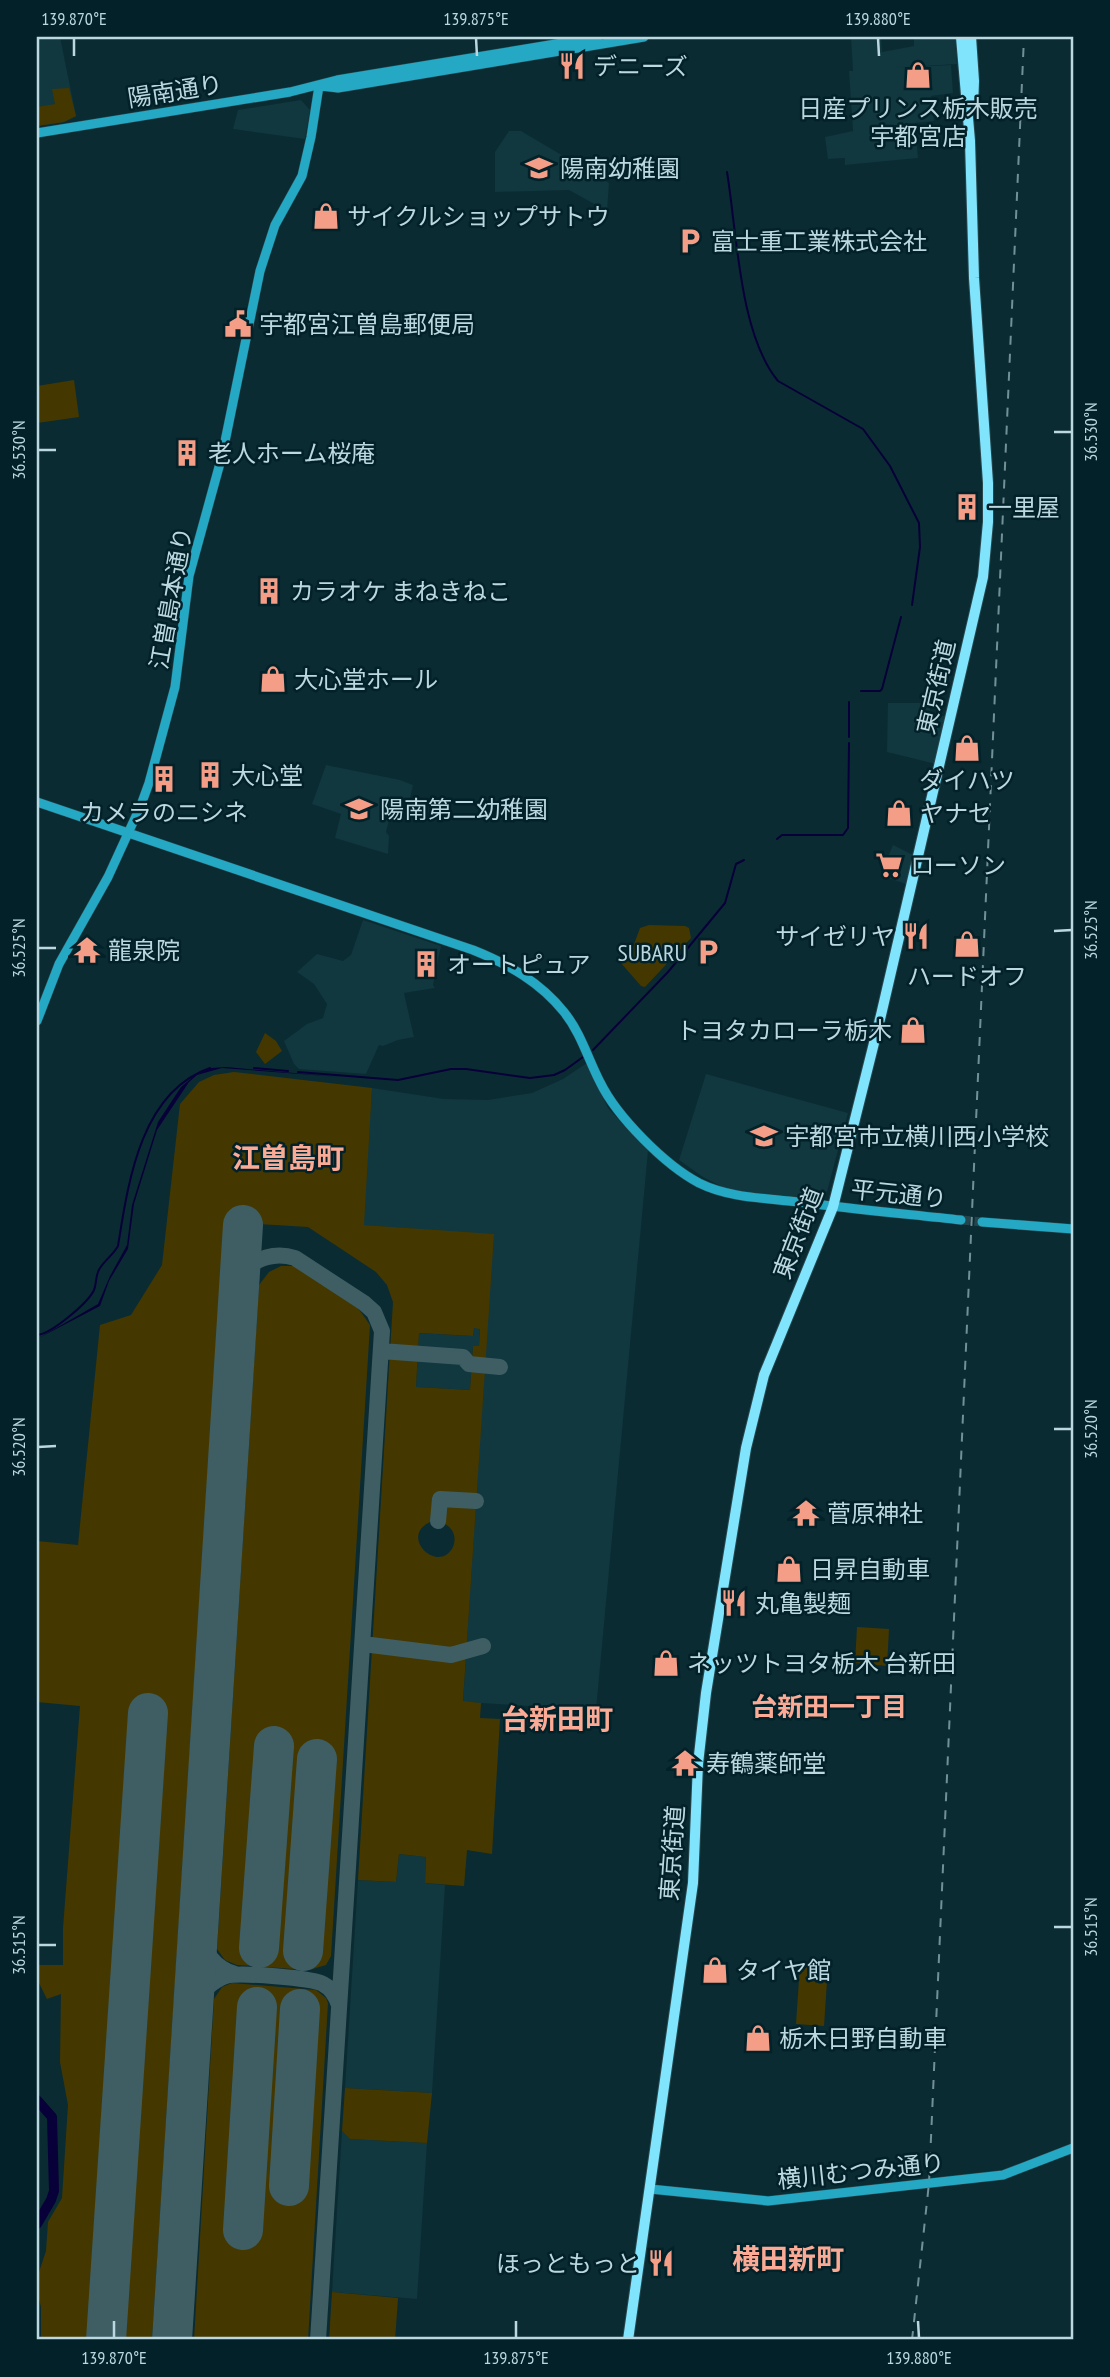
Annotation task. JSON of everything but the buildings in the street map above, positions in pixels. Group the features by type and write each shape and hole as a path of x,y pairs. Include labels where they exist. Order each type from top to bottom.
{"highway":[{"name":"東京街道","path":"961,37 971,141"},
{"name":"東京街道","path":"628,2340 694,1883 698,1773 706,1693 742,1469 764,1375 833,1206 881,1015 984,566 988,483 974,278 971,141 974,81 971,37"}],"street":[{"path":"319,86 337,80 598,37"},
{"path":"319,86 338,88 644,37"},
{"name":"陽南通り","path":"37,133 319,86"},
{"name":"江曽島本通り","path":"37,1021 59,964 108,877 149,783 175,687 189,576 222,456 263,259 275,225 302,176 312,137 319,86"},
{"name":"平元通り","path":"37,802 496,959 528,977 562,1009 587,1049 599,1081 625,1119 687,1175 719,1191 961,1220"},
{"path":"982,1222 1073,1229"},
{"name":"横川むつみ通り","path":"650,2189 768,2201 1003,2175 1073,2148"}],"shaded area":[{"path":"37,37 60,37 76,116 64,122 37,126"},
{"path":"851,37 881,37 882,52 914,46 914,37 955,37 957,64 892,68 951,65 953,93 931,96 934,121 915,123 918,158 845,165 845,158 828,159 825,137 853,131 849,71 853,71"},
{"path":"69,88 76,116 64,122 37,126 37,107 55,104 52,89"},
{"path":"301,100 310,110 305,139 233,129 238,110"},
{"name":"陽南幼稚園","path":"509,131 521,131 609,183 607,211 569,190 495,192 495,152"},
{"path":"74,380 79,417 37,423 37,386"},
{"path":"888,703 929,703 930,712 947,717 936,764 887,752"},
{"name":"陽南第二幼稚園","path":"326,765 413,785 409,803 394,800 386,832 389,836 388,854 335,838 341,814 312,804"},
{"path":"893,845 915,856 906,884 880,875"},
{"name":"オートピュア","path":"363,920 441,946 433,985 435,988 404,993 414,1037 379,1045 366,1074 299,1069 284,1041 307,1024 323,1018 327,1004 314,984 297,972 317,954 343,961 351,955"},
{"path":"649,925 685,926 689,928 691,938 645,987 641,986 621,963 633,947 640,928"},
{"path":"265,1033 276,1041 282,1051 265,1064 256,1052"},
{"path":"587,1063 608,1108 648,1151 596,1710 463,1702 493,1235 363,1225 372,1088 444,1099 488,1100 532,1093 563,1079"},
{"path":"226,1067 340,1077 222,1068 197,1075 189,1082 157,1130 134,1204 128,1249 109,1281 100,1306 37,1339 98,1304 110,1276 127,1245 132,1205 158,1122 181,1087 194,1076 211,1068"},
{"path":"234,1072 372,1088 364,1225 494,1234 463,1701 481,1703 480,1718 500,1719 492,1854 467,1850 464,1886 425,1883 426,1857 399,1854 396,1882 358,1880 393,1302 387,1285 376,1272 308,1227 224,1222 152,2340 41,2340 41,2307 37,2278 46,2251 48,2222 62,2198 68,2105 60,2062 61,1994 47,1999 37,1979 37,1965 63,1965 63,1928 80,1706 37,1702 37,1541 78,1545 100,1325 131,1315 162,1265 180,1104 199,1082 214,1075","holes":["474,1328 480,1329 479,1346 473,1346 470,1390 416,1387 419,1333 473,1336","433,1521 447,1525 453,1532 453,1547 446,1555 430,1555 419,1543 418,1535 423,1527"]},
{"name":"宇都宮市立横川西小学校","path":"706,1074 848,1113 825,1199 730,1191 679,1160"},
{"path":"281,1266 294,1266 301,1270 358,1308 370,1325 331,1956 326,1965 309,1970 237,1965 225,1960 217,1949 259,1285 269,1272"},
{"path":"474,1328 480,1328 479,1346 473,1346 470,1390 416,1387 419,1333 473,1336"},
{"path":"857,1627 889,1629 887,1666 855,1663"},
{"path":"399,1854 426,1857 425,1883 445,1885 432,2093 345,2088 358,1880 396,1882"},
{"path":"800,1965 828,1966 824,2026 796,2024"},
{"path":"232,1983 316,1990 328,2003 308,2340 194,2340 214,1999 222,1987"},
{"path":"345,2088 432,2093 427,2143 350,2139 342,2131"},
{"path":"342,2131 350,2139 427,2143 417,2299 332,2292"},
{"path":"332,2292 398,2298 395,2340 329,2340"}],"waterway":[{"path":"727,172 747,310 765,361 778,381 863,429 890,466 919,523 920,547 912,605"},
{"path":"861,691 882,689 901,617"},
{"path":"849,702 849,737"},
{"path":"777,839 782,835 843,835 848,828 849,743"},
{"path":"593,1050 668,972 725,903 736,864 744,860"},
{"path":"298,1072 398,1080 451,1069 466,1069 530,1078 554,1075 583,1057"},
{"path":"37,1335 60,1324 90,1296 98,1271 118,1246 133,1169 153,1119 168,1097 186,1080 210,1068"},
{"path":"254,1068 288,1071"},
{"path":"37,2100 52,2117 54,2191 37,2224"}],"taxiway":[{"path":"240,1271 266,1257 280,1255 295,1258 364,1303 374,1312 382,1331 318,2340"},
{"path":"381,1351 463,1357 469,1364 500,1367"},
{"path":"438,1521 440,1499 476,1501"},
{"path":"363,1644 451,1655 483,1646"},
{"path":"198,1930 210,1958 221,1968 235,1974"},
{"path":"194,2004 217,1980 226,1976 245,1975 291,1978 323,1984 335,1995 339,2005"}],"runway":[{"path":"172,2340 243,1225"},
{"path":"106,2340 148,1713"},
{"path":"259,1948 274,1746"},
{"path":"303,1951 317,1759"},
{"path":"243,2230 257,2007"},
{"path":"289,2186 300,2009"}],"tunnel":[{"path":"961,1220 982,1222"}],"railway":[{"path":"912,2340 929,2183 1024,37"}],"place":[{"name":"デニーズ","path":"572,66"},
{"name":"日産プリンス栃木販売 宇都宮店","path":"918,75"},
{"name":"陽南幼稚園","path":"539,168"},
{"name":"サイクルショップサトウ","path":"326,216"},
{"name":"富士重工業株式会社","path":"690,241"},
{"name":"宇都宮江曽島郵便局","path":"238,324"},
{"name":"老人ホーム桜庵","path":"187,453"},
{"name":"一里屋","path":"967,507"},
{"name":"カラオケ まねきねこ","path":"269,591"},
{"name":"大心堂ホール","path":"273,679"},
{"name":"ダイハツ","path":"967,748"},
{"name":"大心堂","path":"210,775"},
{"name":"カメラのニシネ","path":"164,779"},
{"name":"陽南第二幼稚園","path":"359,809"},
{"name":"ヤナセ","path":"899,813"},
{"name":"ローソン","path":"889,865"},
{"name":"サイゼリヤ","path":"916,936"},
{"name":"ハードオフ","path":"967,944"},
{"name":"龍泉院","path":"87,950"},
{"name":"SUBARU","path":"708,952"},
{"name":"オートピュア","path":"426,964"},
{"name":"トヨタカローラ栃木","path":"913,1030"},
{"name":"宇都宮市立横川西小学校","path":"764,1136"},
{"name":"菅原神社","path":"806,1513"},
{"name":"日昇自動車","path":"789,1569"},
{"name":"丸亀製麺","path":"734,1603"},
{"name":"ネッツトヨタ栃木 台新田","path":"666,1663"},
{"name":"寿鶴薬師堂","path":"685,1763"},
{"name":"タイヤ館","path":"715,1970"},
{"name":"栃木日野自動車","path":"758,2038"},
{"name":"ほっともっと","path":"661,2263"}],"district":[{"name":"江曽島町","path":"288,1157"},
{"name":"台新田一丁目","path":"829,1706"},
{"name":"台新田町","path":"557,1718"},
{"name":"横田新町","path":"788,2258"}]}
